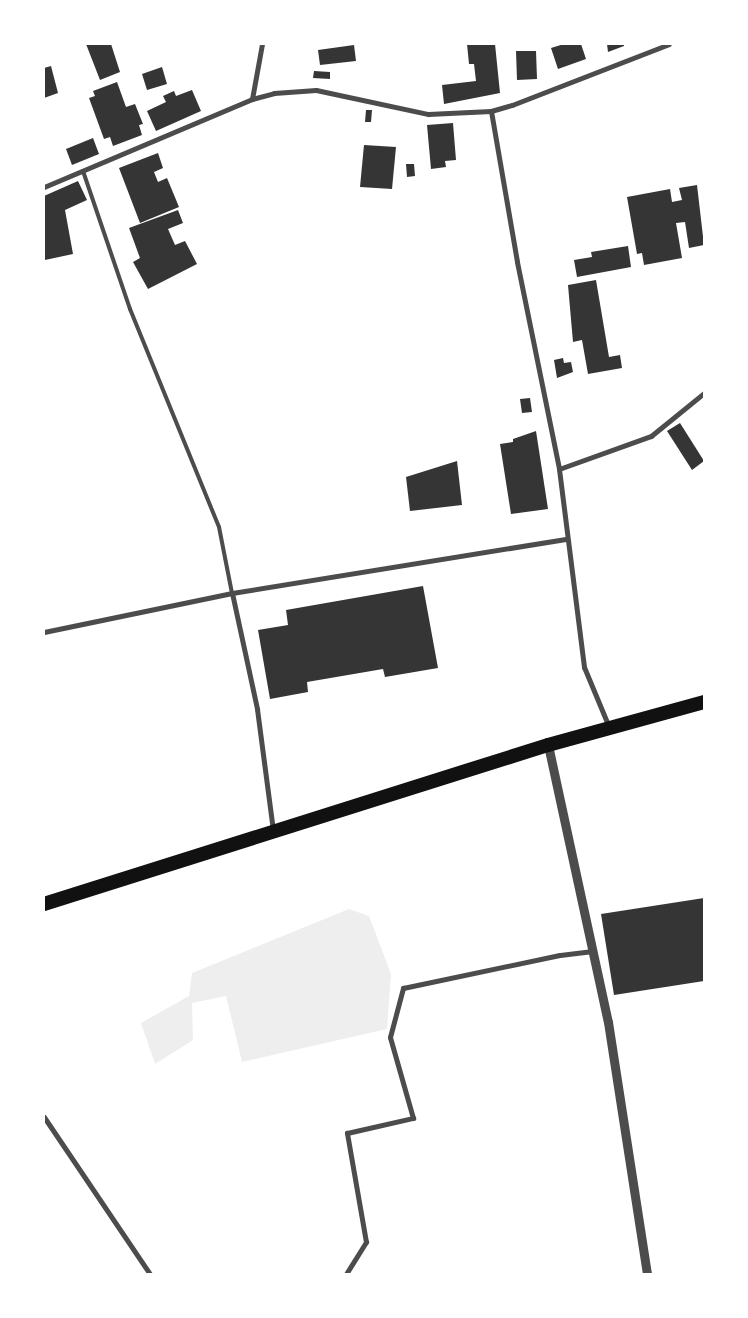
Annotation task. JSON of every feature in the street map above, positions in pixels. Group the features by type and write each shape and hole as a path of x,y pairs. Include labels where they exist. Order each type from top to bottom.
{"highway":[{"path":"44,904 548,745 704,702"}],"street":[{"path":"252,99 262,44"},
{"path":"44,187 252,99 274,93 316,90 428,114 491,110 512,106 669,44"},
{"path":"491,110 517,262 559,469 566,539 584,667 609,728"},
{"path":"559,469 651,436 704,393"},
{"path":"44,632 232,593 566,539"},
{"path":"232,593 257,710 274,833"},
{"path":"548,745 608,1022 647,1274"},
{"path":"346,1274 366,1242 346,1133 413,1118 390,1037 403,988 528,961 593,951"},
{"path":"44,1117 150,1274"}],"lane":[{"path":"83,171 130,309 219,527 232,593"}],"shaded area":[{"path":"349,909 369,916 391,974 387,1029 242,1062 226,996 192,1003 193,1040 155,1064 141,1023 189,996 192,973"}],"building":[{"path":"86,44 111,44 120,72 100,80"},
{"path":"467,44 495,44 500,93 444,104 442,85 476,81 474,64 469,64"},
{"path":"564,44 581,44 586,59 558,69 551,48"},
{"path":"607,44 624,44 624,46 608,52"},
{"path":"354,45 356,61 320,65 318,50"},
{"path":"516,51 536,51 537,79 517,80"},
{"path":"51,66 58,93 44,98 44,68"},
{"path":"162,67 167,84 147,90 142,74"},
{"path":"314,71 330,72 330,79 313,78"},
{"path":"117,82 126,107 135,104 143,124 139,125 142,135 113,146 110,137 104,139 89,98 95,96 93,91"},
{"path":"192,90 201,111 156,131 147,111 166,102 163,96 174,91 176,96"},
{"path":"366,110 372,110 371,122 365,122"},
{"path":"453,123 456,160 445,161 446,167 431,169 427,125"},
{"path":"93,138 99,154 72,165 66,149"},
{"path":"364,145 396,147 392,189 360,187"},
{"path":"158,153 163,168 154,172 158,182 167,178 179,207 140,223 119,168"},
{"path":"406,164 414,164 415,176 407,177"},
{"path":"78,181 87,200 65,210 73,254 45,260 44,196"},
{"path":"697,185 704,245 689,248 685,222 676,223 682,258 644,265 642,253 637,254 627,197 670,189 672,202 682,200 679,188"},
{"path":"178,210 183,223 168,229 175,245 185,241 197,264 148,289 133,262 140,258 129,228"},
{"path":"628,246 631,267 577,277 574,260 592,257 591,252"},
{"path":"596,280 609,357 620,355 622,368 588,374 582,340 573,342 568,285"},
{"path":"563,358 564,363 571,362 573,372 557,378 554,360"},
{"path":"530,398 532,412 522,413 520,399"},
{"path":"680,423 704,461 692,470 667,431"},
{"path":"536,431 548,509 511,514 500,444 513,442 513,439"},
{"path":"457,461 462,505 410,511 406,477"},
{"path":"423,586 438,668 385,677 383,669 307,682 308,692 270,699 258,630 288,625 286,610"},
{"path":"704,898 704,981 614,995 601,914"}]}
